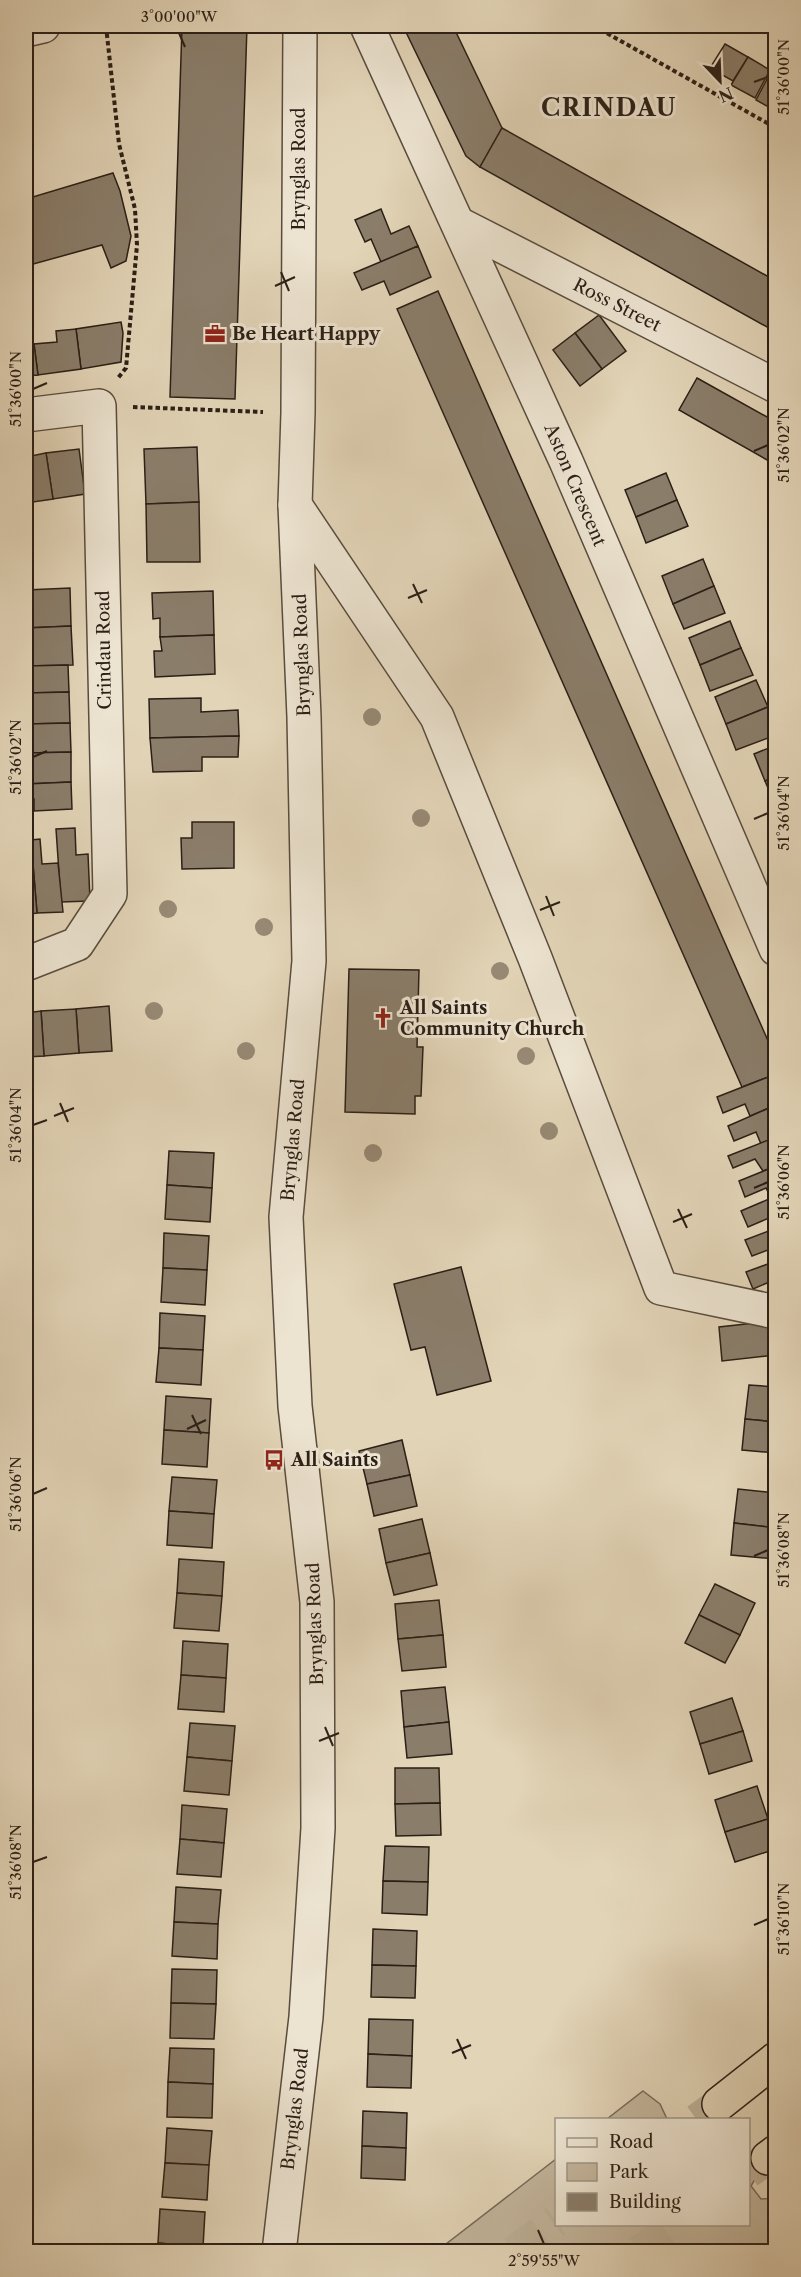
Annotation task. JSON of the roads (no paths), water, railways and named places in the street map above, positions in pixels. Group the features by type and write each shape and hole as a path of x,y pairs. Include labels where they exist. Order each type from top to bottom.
{"highway":[{"path":"719,2104 776,2059"}],"street":[{"path":"26,30 43,26"},
{"name":"Brynglas Road","path":"279,2252 306,2017 318,1828 317,1602 295,1406 286,1217 309,961 304,717 295,505 298,413 300,26"},
{"name":"Aston Crescent","path":"367,26 566,461 776,949"},
{"name":"Ross Street","path":"459,224 776,386"},
{"name":"Crindau Road","path":"26,415 99,406 110,894 77,944 26,964"},
{"path":"295,505 436,717 535,958 661,1288 776,1312"}],"tunnel":[{"path":"700,2118 719,2104"},
{"path":"750,2171 768,2158"},
{"path":"514,2252 555,2222"},
{"path":"640,2252 674,2226"}],"place":[{"name":"Be Heart Happy","path":"215,334"},
{"name":"All Saints Community Church","path":"383,1018"},
{"name":"All Saints","path":"274,1460"}],"district":[{"name":"CRINDAU","path":"609,107"}]}
